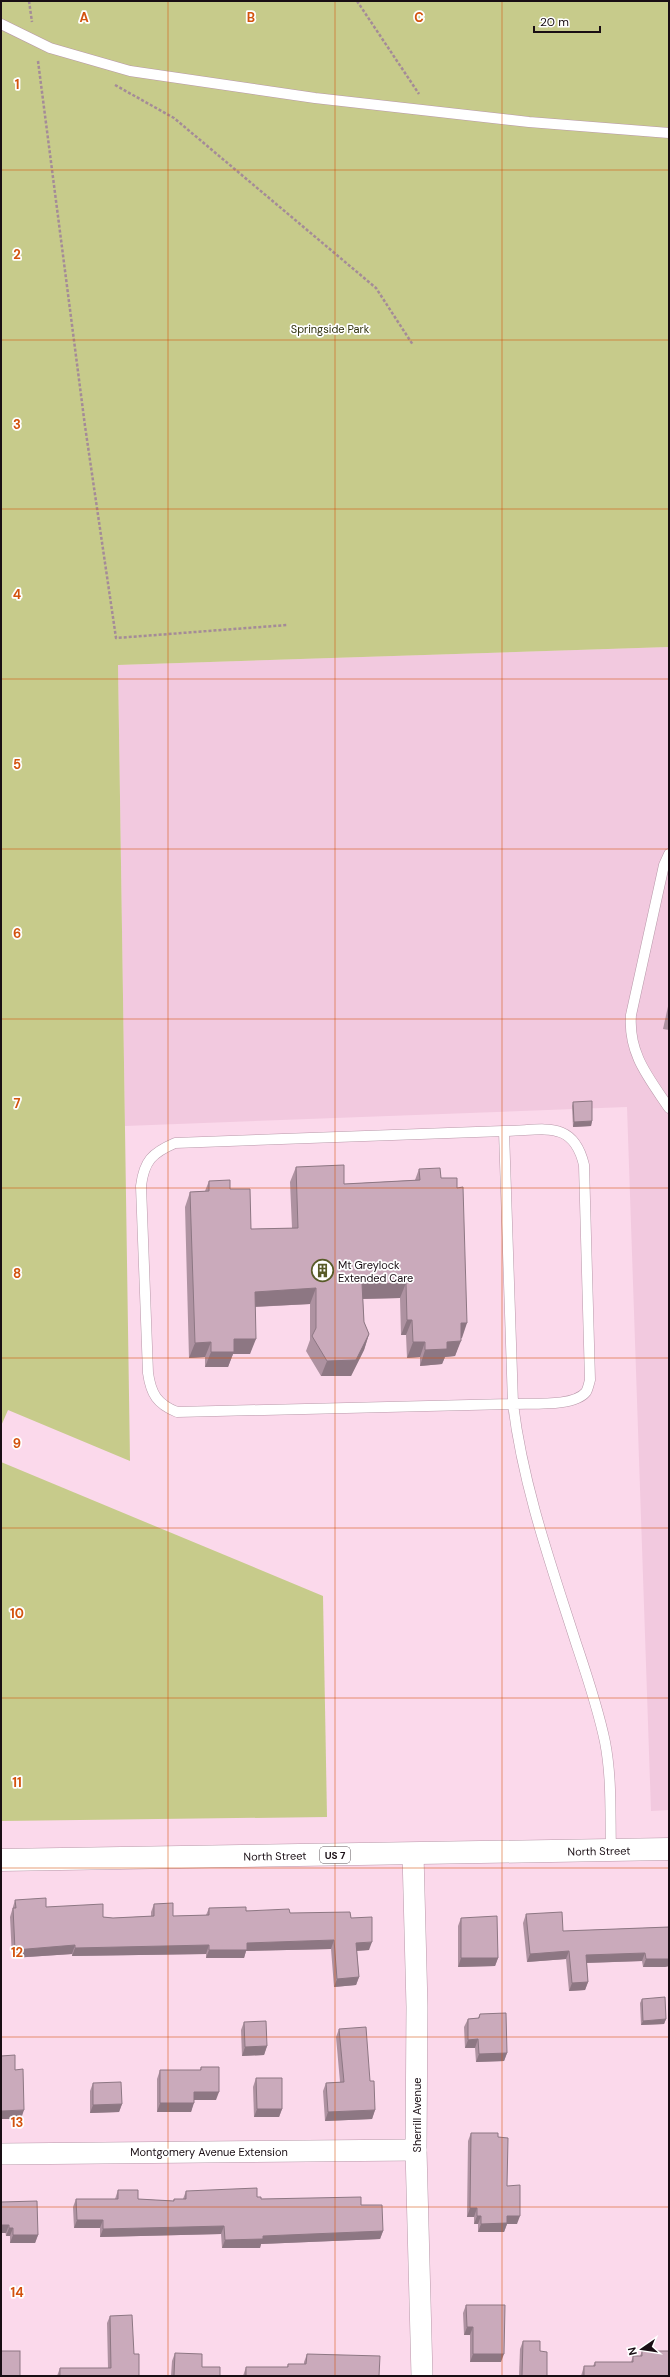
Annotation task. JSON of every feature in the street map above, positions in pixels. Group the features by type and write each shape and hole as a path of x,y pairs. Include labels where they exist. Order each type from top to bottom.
{"main road":[{"name":"North Street","path":"1,1860 669,1849"}],"street":[{"name":"Sherrill Avenue","path":"413,1854 417,2007 416,2150 422,2376"},
{"name":"Montgomery Avenue Extension","path":"1,2154 416,2150"}],"lane":[{"path":"1,24 50,48 130,70 315,98 430,112 529,122 669,133"},
{"path":"669,854 661,880 631,1015 630,1031 633,1046 640,1062 669,1108"},
{"path":"558,1130 569,1135 577,1143 582,1154 584,1173 590,1380 586,1391 569,1401 513,1404 177,1412 164,1407 154,1397 148,1373 141,1186 143,1170 150,1159 159,1150 175,1143 504,1131 558,1130"},
{"path":"504,1131 513,1404 517,1438 543,1537 600,1722 609,1773 611,1851"}],"path":[{"path":"357,1 430,112"},
{"path":"36,41 85,426 116,638 287,625"},
{"path":"112,83 174,118 376,288 413,345"}],"shaded area":[{"path":"669,647 669,1810 651,1811 627,1107 125,1126 118,665"}],"green space":[{"name":"Springside Park","path":"1,1 669,1 669,647 118,665 130,1461 8,1410 1,1426"},
{"path":"1,1462 323,1596 327,1817 1,1821"}],"building":[{"path":"592,1101 592,1121 574,1122 573,1102"},
{"name":"Mt Greylock Extended Care","path":"344,1165 344,1184 420,1180 419,1169 440,1168 441,1178 457,1178 457,1188 463,1187 467,1323 461,1323 461,1341 447,1342 447,1349 425,1350 425,1342 413,1342 412,1320 407,1320 406,1283 362,1284 364,1322 369,1334 356,1360 327,1361 312,1336 316,1328 316,1288 255,1292 256,1339 234,1339 234,1352 211,1352 211,1342 195,1343 190,1192 209,1191 209,1181 230,1180 230,1189 250,1189 251,1229 298,1228 296,1167"},
{"path":"46,1898 46,1907 103,1904 103,1917 113,1918 154,1916 154,1904 173,1903 173,1916 209,1915 209,1908 246,1907 246,1911 289,1909 290,1913 350,1912 351,1918 372,1917 372,1942 356,1943 359,1977 337,1979 334,1940 247,1943 247,1950 209,1950 209,1945 75,1948 75,1945 15,1950 13,1908 16,1908 15,1900"},
{"path":"562,1912 563,1931 669,1927 669,1959 646,1959 645,1953 586,1955 588,1982 572,1983 569,1951 530,1954 526,1914"},
{"path":"497,1916 498,1958 461,1958 461,1918"},
{"path":"665,1997 666,2019 643,2021 642,1999"},
{"path":"506,2013 507,2053 479,2054 478,2039 468,2040 468,2019 479,2018 480,2014"},
{"path":"266,2021 267,2046 245,2047 244,2022"},
{"path":"366,2027 370,2081 374,2081 375,2110 328,2112 326,2083 344,2082 339,2029"},
{"path":"15,2055 15,2070 23,2069 24,2110 1,2111 1,2056"},
{"path":"201,2067 219,2067 219,2092 194,2092 194,2103 160,2103 160,2070 201,2070"},
{"path":"256,2078 282,2078 282,2109 257,2109"},
{"path":"121,2082 122,2104 93,2105 93,2083"},
{"path":"471,2133 498,2133 498,2137 508,2138 507,2186 520,2185 520,2216 507,2216 507,2223 481,2224 481,2216 477,2216 477,2208 470,2208"},
{"path":"257,2188 257,2197 261,2197 261,2199 361,2197 361,2205 382,2205 383,2231 263,2236 263,2239 225,2240 224,2226 103,2229 103,2220 77,2220 76,2199 118,2199 118,2190 138,2190 138,2199 174,2201 174,2199 186,2199 186,2191"},
{"path":"37,2201 38,2235 13,2235 13,2228 9,2228 9,2225 1,2225 1,2202"},
{"path":"466,2305 505,2305 504,2354 473,2354 473,2327 467,2327"},
{"path":"132,2315 134,2354 139,2354 139,2376 60,2376 60,2368 111,2368 110,2316"},
{"path":"523,2341 540,2341 540,2351 547,2352 547,2376 522,2376"},
{"path":"1,2351 20,2351 20,2376 1,2376"},
{"path":"642,2351 669,2351 669,2376 584,2376 584,2366 595,2366 595,2362 633,2362 633,2356 642,2356"},
{"path":"175,2353 202,2354 202,2367 220,2367 220,2376 174,2376"},
{"path":"307,2354 380,2356 379,2376 246,2376 246,2367 288,2367 288,2364 306,2364"}],"place":[{"name":"Mt Greylock Extended Care","path":"323,1271"}]}
